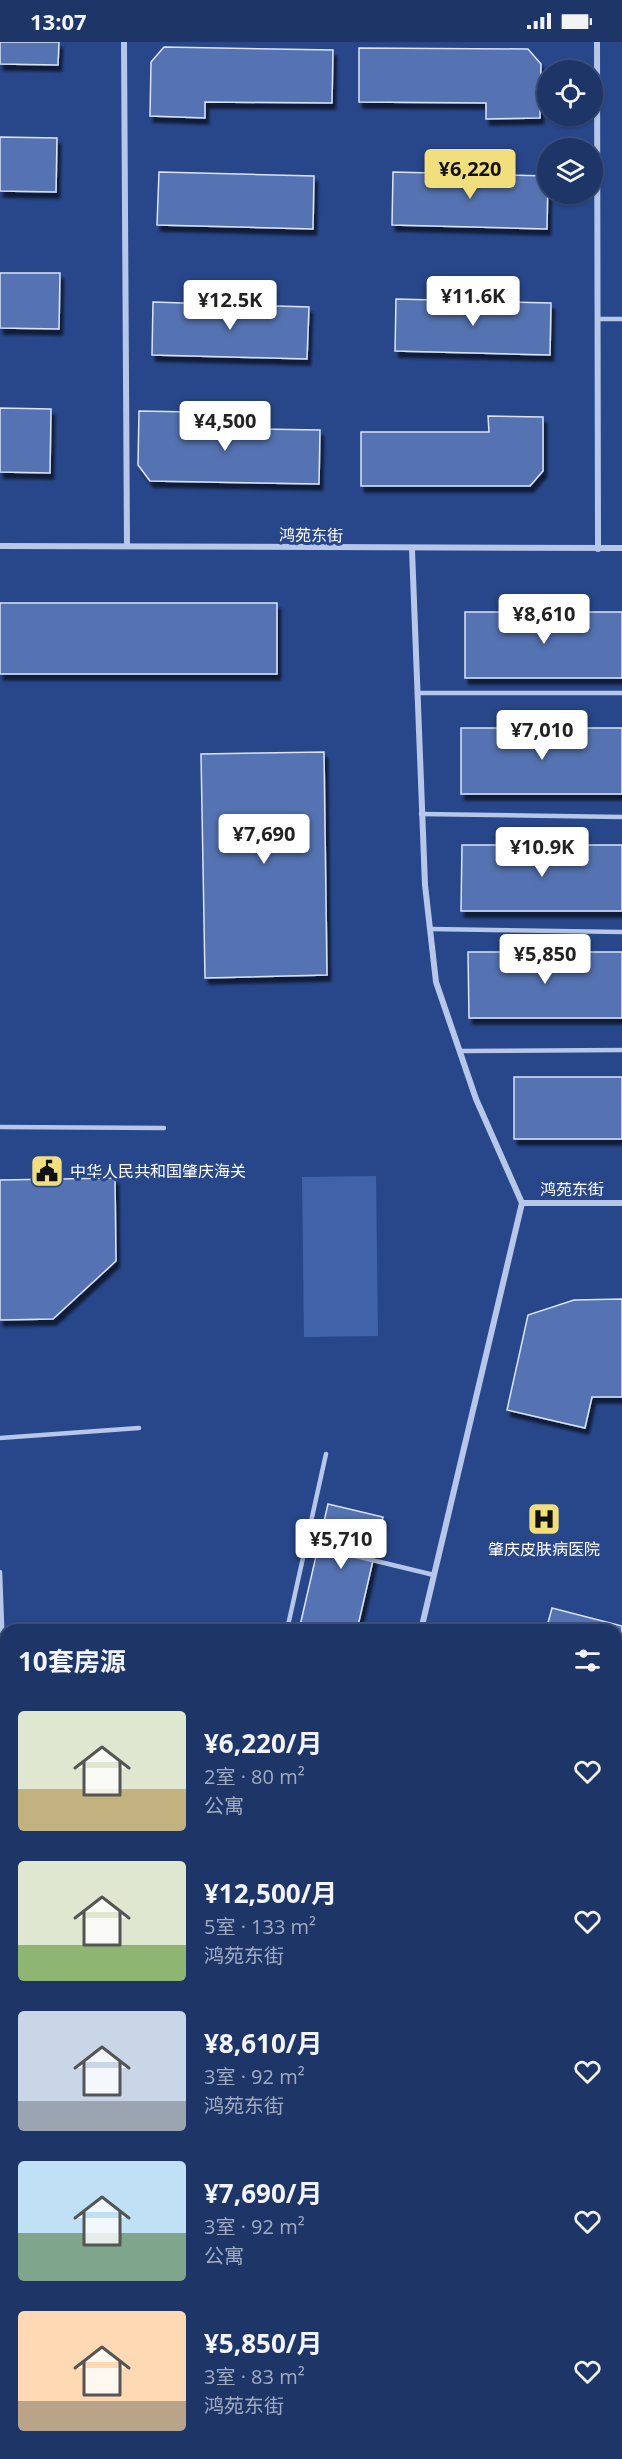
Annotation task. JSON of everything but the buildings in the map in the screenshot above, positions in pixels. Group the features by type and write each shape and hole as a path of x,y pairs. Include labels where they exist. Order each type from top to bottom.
{"street":[{"path":"124,42 127,546"},
{"path":"597,42 598,549"},
{"name":"鸿苑东街","path":"0,546 622,548"},
{"path":"412,549 421,814 436,982 476,1100 522,1203 422,1624"},
{"name":"鸿苑东街","path":"522,1203 622,1203"}],"lane":[{"path":"598,319 622,319"},
{"path":"417,693 622,693"},
{"path":"421,814 622,817"},
{"path":"430,929 622,932"},
{"path":"460,1051 622,1050"},
{"path":"0,1127 164,1128"},
{"path":"0,1438 139,1428"},
{"path":"288,1624 326,1454"},
{"path":"306,1544 434,1575"},
{"path":"0,1572 2,1624"}],"shaded area":[{"path":"376,1176 378,1336 304,1337 302,1177"}],"place":[{"name":"中华人民共和国肇庆海关","path":"47,1171"},
{"name":"肇庆皮肤病医院","path":"544,1519"}]}
